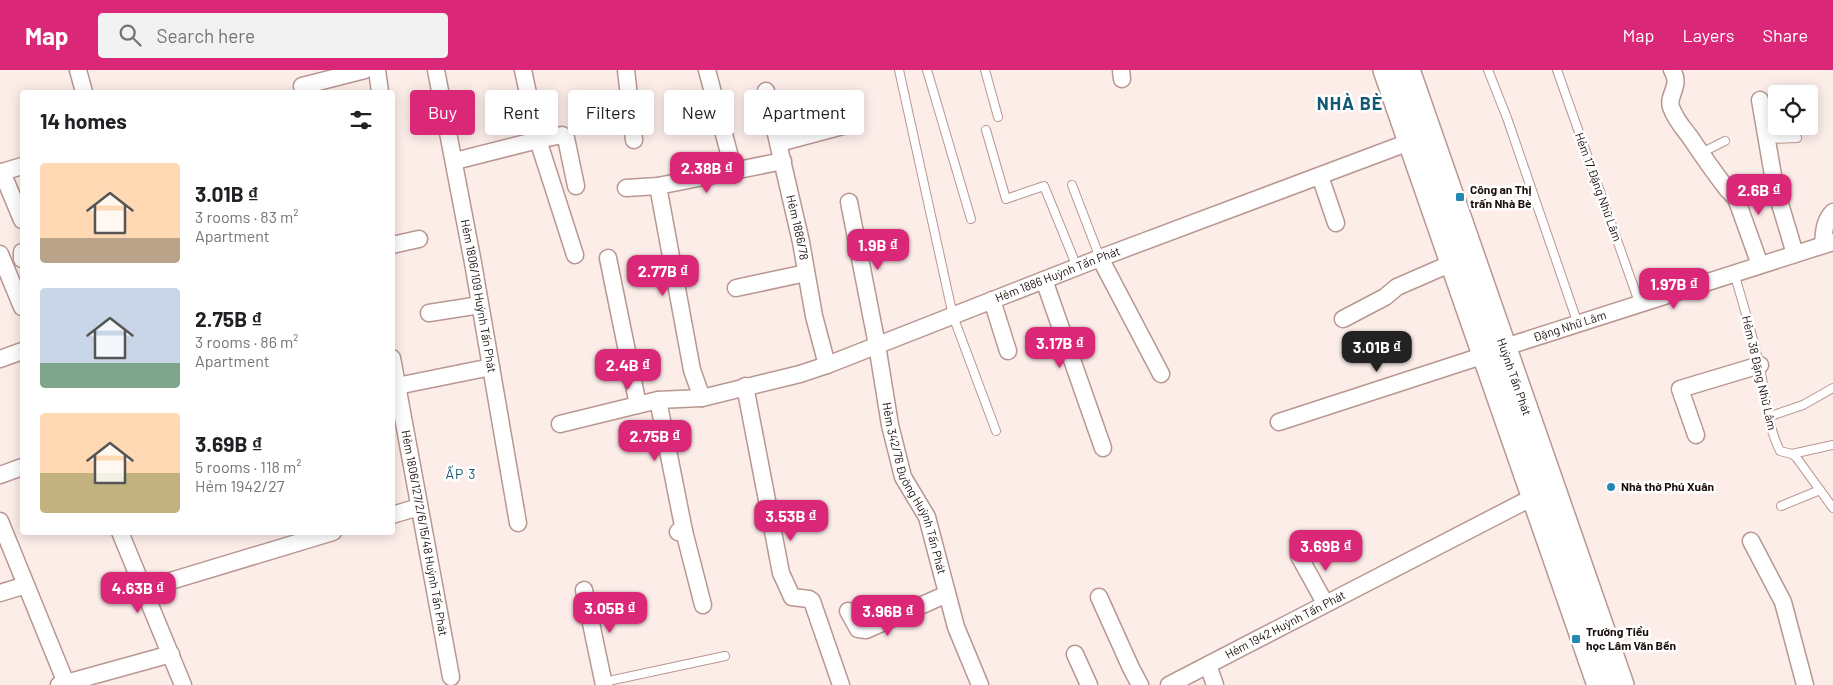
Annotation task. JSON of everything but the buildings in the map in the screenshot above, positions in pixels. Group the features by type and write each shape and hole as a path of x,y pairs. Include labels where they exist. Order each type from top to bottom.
{"main road":[{"name":"Huỳnh Tấn Phát","path":"1386,70 1412,141 1452,262 1495,351 1621,685"},
{"name":"Huỳnh Tấn Phát","path":"1407,70 1495,351 1535,496 1600,685"}],"street":[{"path":"78,70 83,90"},
{"path":"303,90 302,86 365,70"},
{"path":"377,70 380,90"},
{"name":"Hẻm 1806/109 Huỳnh Tấn Phát","path":"436,70 455,161 518,523"},
{"path":"523,70 538,140 576,255"},
{"path":"626,70 634,140"},
{"path":"707,70 734,172"},
{"path":"1672,70 1675,90 1671,99 1671,106 1677,119 1701,153 1727,189 1736,198 1760,265"},
{"path":"1760,100 1775,187 1795,254"},
{"path":"455,161 562,135 566,138 576,186"},
{"name":"Hẻm 1886/78","path":"777,135 814,316 827,365"},
{"path":"779,143 809,135"},
{"name":"Hẻm 1886 Huỳnh Tấn Phát","path":"560,424 658,400 702,398 800,374 1100,258 1412,141"},
{"path":"626,188 658,186 783,162"},
{"path":"20,167 1,172 20,215"},
{"path":"1320,176 1336,223"},
{"path":"658,186 692,370 702,398"},
{"name":"Hẻm 342/76 Đường Huỳnh Tấn Phát","path":"848,202 877,345 890,425 903,477 925,512 956,627 980,685"},
{"path":"1828,244 1825,224 1827,218 1833,212"},
{"path":"395,244 419,239"},
{"name":"Đặng Nhữ Lâm","path":"1279,422 1828,244"},
{"path":"0,254 20,302"},
{"path":"608,258 638,405"},
{"path":"1100,258 1161,374"},
{"path":"1343,319 1386,297 1397,287 1452,262"},
{"path":"736,288 806,273"},
{"path":"1044,280 1103,448"},
{"path":"992,300 1008,351"},
{"path":"429,313 480,304"},
{"path":"0,359 20,352"},
{"path":"1696,435 1680,389 1760,365"},
{"path":"396,386 491,367"},
{"name":"Hẻm 1806/127/2/6/15/48 Huỳnh Tấn Phát","path":"395,379 399,438 419,507 451,677"},
{"path":"745,386 781,573 792,597 812,601 841,685"},
{"path":"658,400 681,532 703,605"},
{"path":"0,475 20,468"},
{"name":"Hẻm 1942 Huỳnh Tấn Phát","path":"1169,685 1535,496"},
{"path":"395,514 419,507"},
{"path":"0,520 63,684 171,654"},
{"path":"121,535 183,685"},
{"path":"144,589 323,535"},
{"path":"1752,541 1783,602 1805,685"},
{"path":"1299,556 1325,603"},
{"path":"0,593 26,585"},
{"path":"584,590 604,683"},
{"path":"848,611 858,629 866,630 947,594"},
{"path":"1099,597 1140,685"},
{"path":"1075,654 1089,685"},
{"path":"1208,665 1214,685"}],"lane":[{"path":"899,70 953,316 996,431"},
{"path":"927,70 971,219"},
{"path":"985,70 998,117"},
{"path":"1488,70 1507,118 1578,324"},
{"name":"Hẻm 17 Đặng Nhữ Lâm","path":"1557,70 1640,305"},
{"path":"986,130 1006,199 1044,186 1077,267"},
{"path":"1767,139 1797,138"},
{"path":"1701,153 1726,141"},
{"path":"1072,185 1100,258"},
{"name":"Hẻm 38 Đặng Nhữ Lâm","path":"1734,273 1760,365 1768,417 1775,442 1780,451 1792,454 1833,508"},
{"path":"1768,417 1803,405 1833,388"},
{"path":"1792,454 1833,445"},
{"path":"1780,506 1820,490"},
{"path":"604,683 725,656"}],"place":[{"name":"Công an Thị trấn Nhà Bè","path":"1460,197"},
{"name":"Nhà thờ Phú Xuân","path":"1611,487"},
{"name":"Trường Tiểu học Lâm Văn Bền","path":"1576,639"}],"district":[{"name":"NHÀ BÈ","path":"1350,104"},
{"name":"ẤP 3","path":"461,474"}]}
